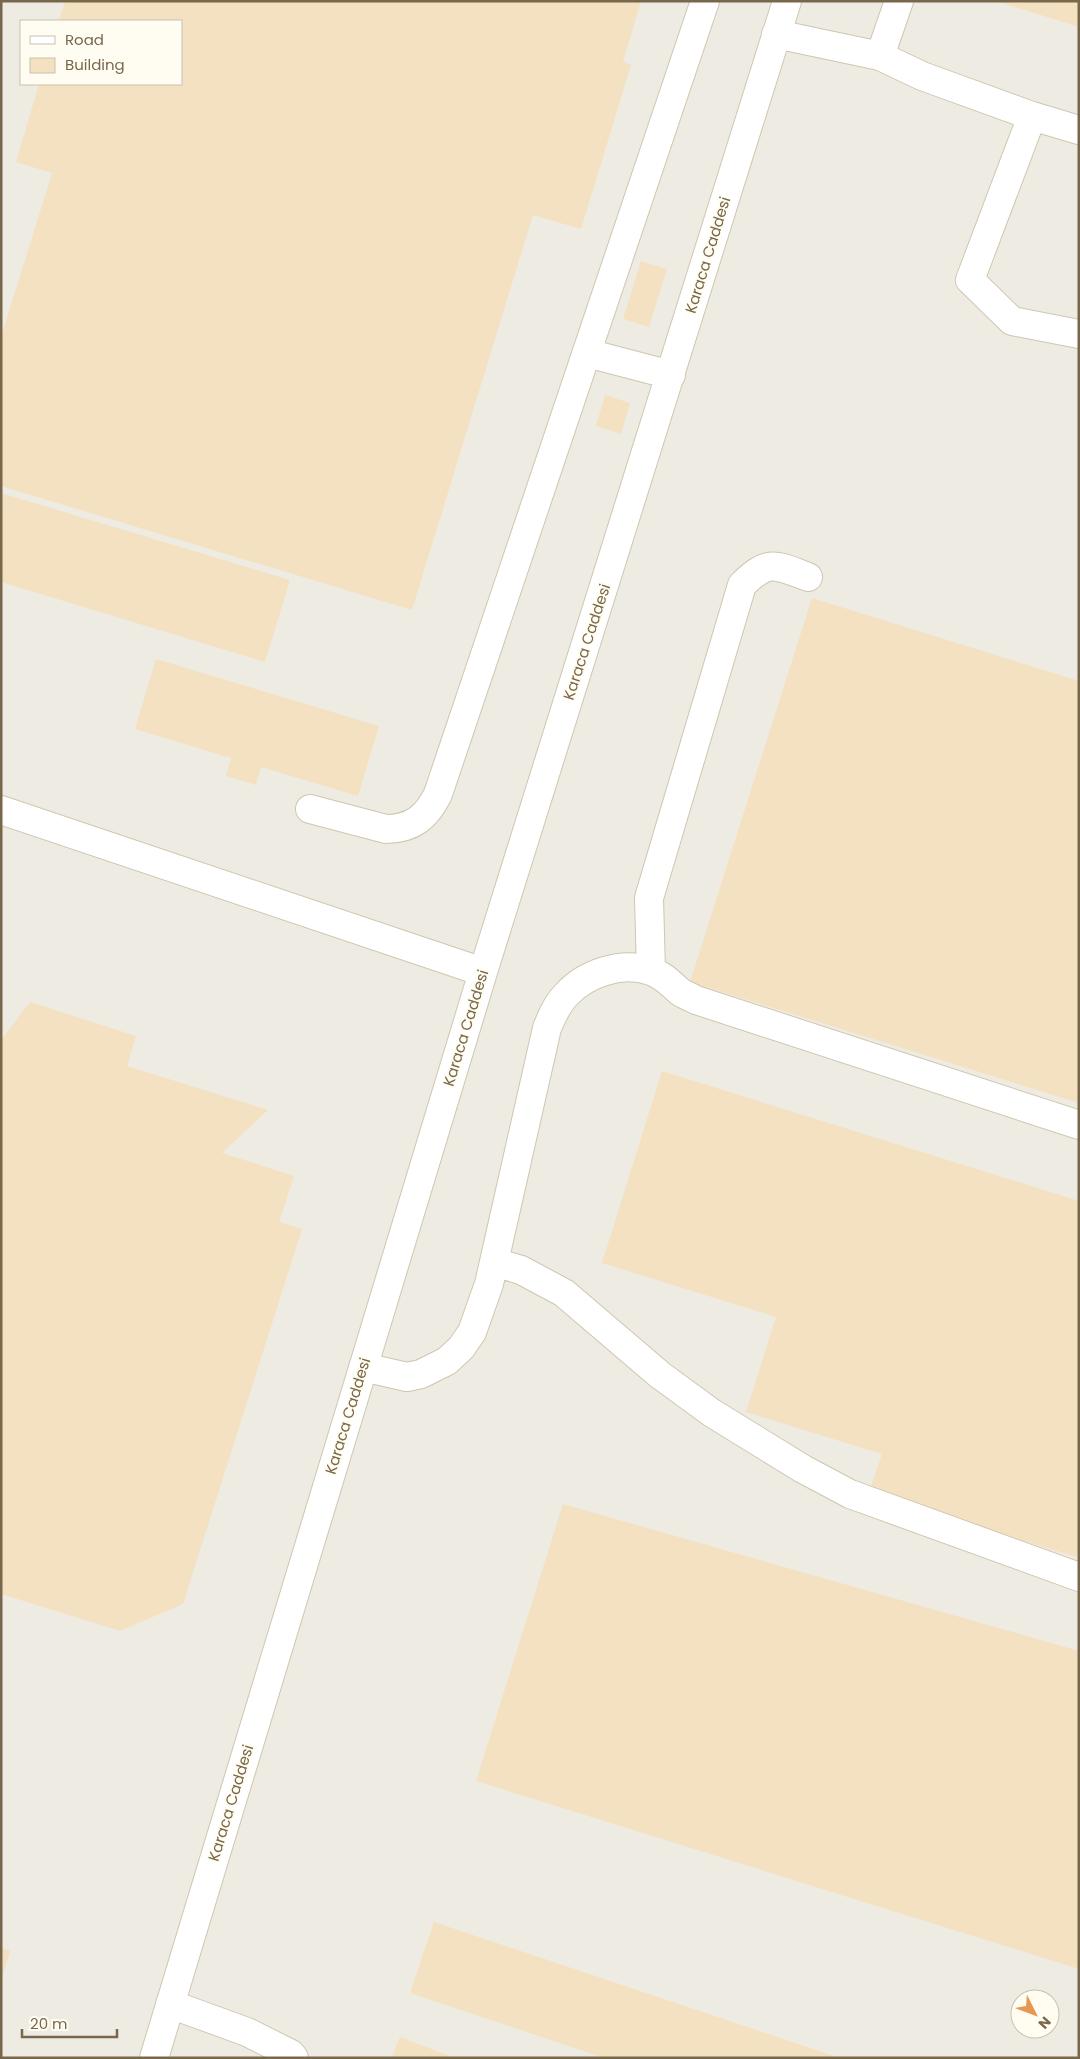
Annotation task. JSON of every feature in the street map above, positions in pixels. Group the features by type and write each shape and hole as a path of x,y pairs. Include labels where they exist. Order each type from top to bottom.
{"street":[{"path":"310,809 386,829 398,829 410,826 422,818 432,807 706,1"},
{"name":"Karaca Caddesi","path":"154,2058 483,972 787,1"},
{"path":"880,56 899,1"},
{"path":"776,34 880,56 922,76 1032,116 1079,130"},
{"path":"1032,116 970,280 1012,321 1079,334"},
{"path":"587,353 671,375"},
{"path":"651,971 649,898 742,585 759,570 776,565 808,577"},
{"path":"1,810 483,972"},
{"path":"363,1367 406,1377 421,1374 447,1361 461,1348 472,1332 480,1314 494,1262 547,1028 554,1011 572,989 596,974 623,968 651,971 662,976 680,991 696,1000 1079,1125"},
{"path":"494,1262 521,1270 564,1292 660,1375 735,1428 811,1473 850,1494 1079,1577"},
{"path":"170,2004 247,2032 291,2054 294,2058"}],"shaded area":[{"path":"1,1 1079,1 1079,2058 1,2058"}],"building":[{"path":"65,1 641,1 623,62 631,65 581,229 533,215 412,610 1,486 1,337 52,173 16,162 39,85 182,85 182,20 59,20"},
{"path":"999,1 1079,1 1079,27 999,2"},
{"path":"641,261 667,269 649,327 623,319"},
{"path":"605,395 630,403 621,434 596,426"},
{"path":"1,493 290,580 265,662 1,582"},
{"path":"812,598 1079,681 1079,1103 690,982"},
{"path":"156,659 379,726 358,796 261,767 256,785 226,776 231,758 135,729"},
{"path":"30,1002 136,1036 127,1066 268,1110 222,1153 294,1176 279,1222 302,1229 183,1604 120,1631 1,1594 1,1040"},
{"path":"662,1071 1079,1201 1079,1548 1076,1557 869,1492 882,1454 746,1412 776,1317 602,1263"},
{"path":"563,1504 1079,1651 1079,1969 476,1781"},
{"path":"434,1922 837,2058 604,2058 410,1993"},
{"path":"1,1948 10,1951 2,1977 1,1977"},
{"path":"400,2037 455,2058 391,2058"}]}
